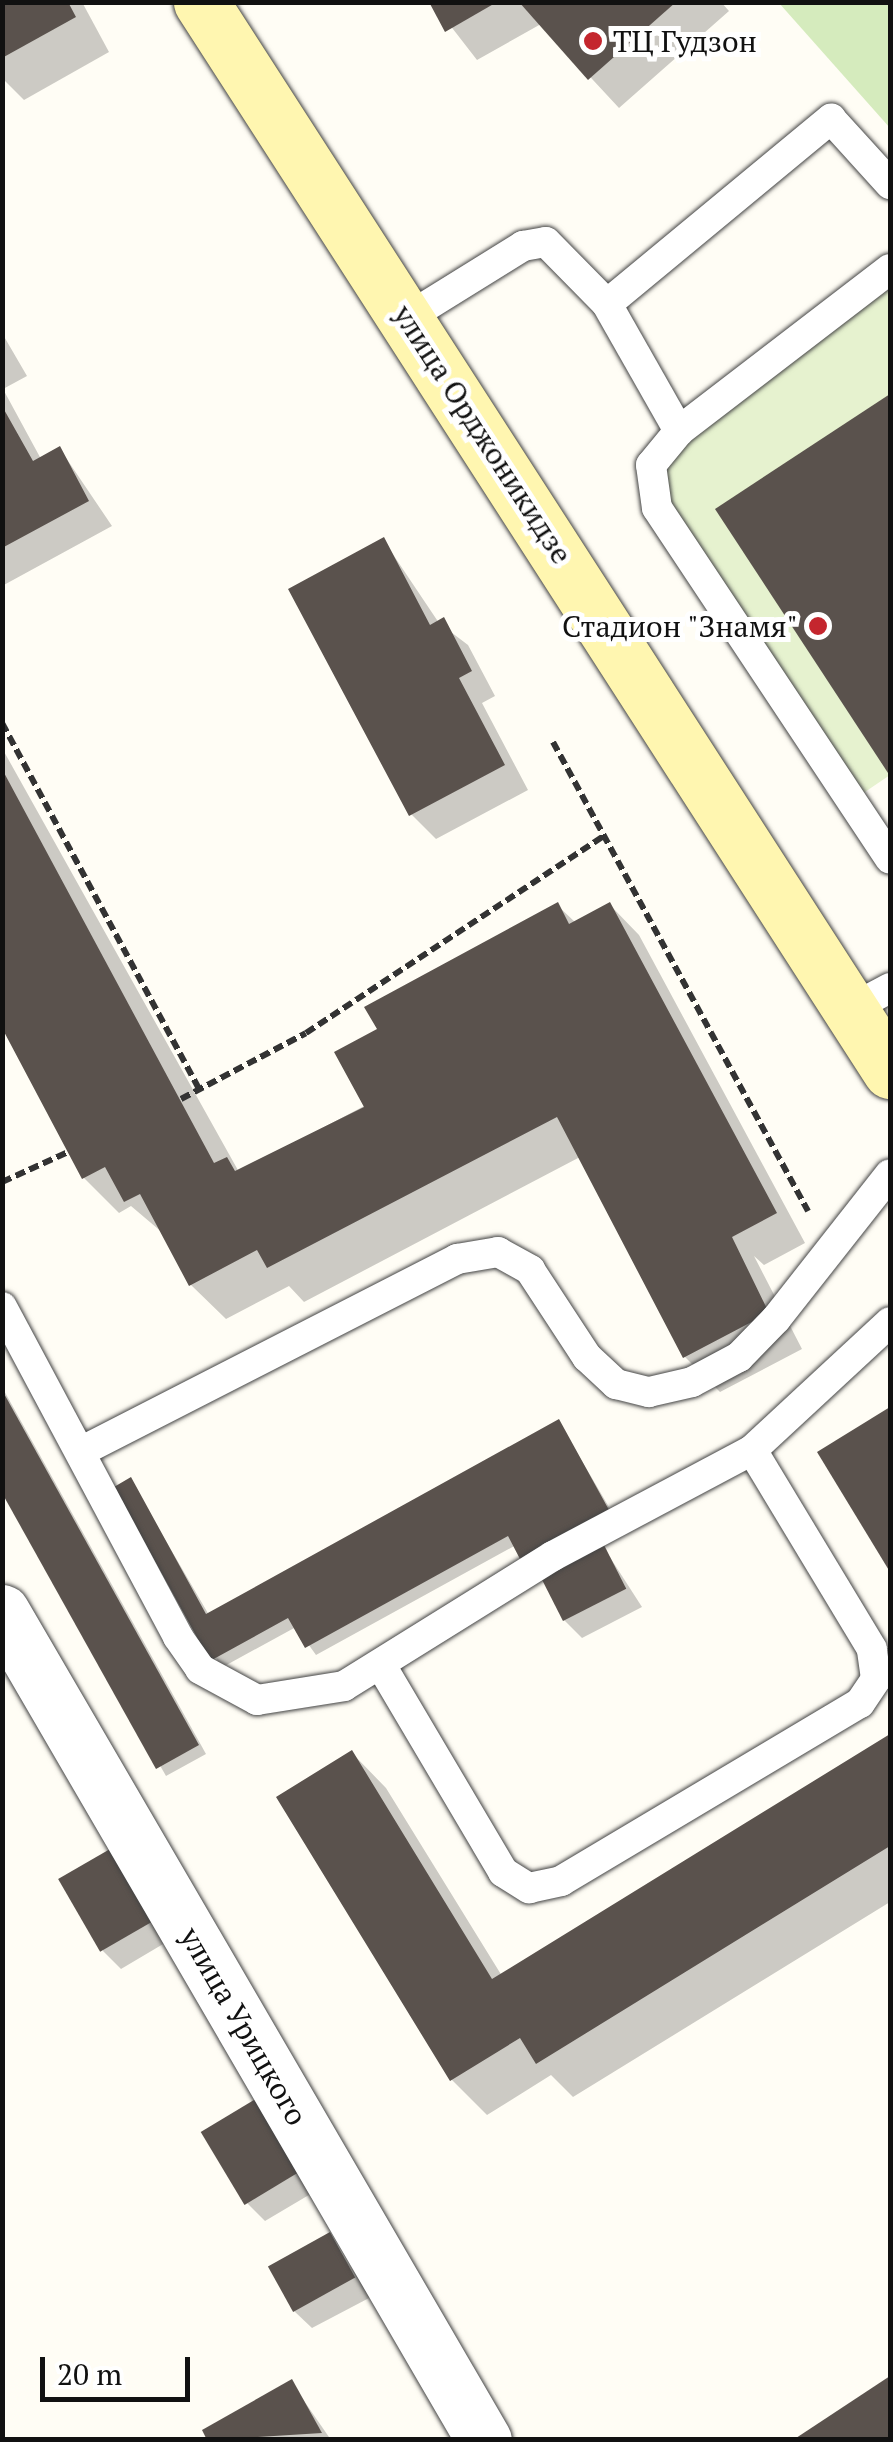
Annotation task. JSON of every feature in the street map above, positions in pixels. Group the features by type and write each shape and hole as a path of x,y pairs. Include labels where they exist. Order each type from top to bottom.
{"main road":[{"name":"улица Орджоникидзе","path":"201,2 407,318 871,998 890,1071"}],"street":[{"name":"улица Урицкого","path":"2,1612 484,2440"}],"lane":[{"path":"607,304 831,119 890,184"},
{"path":"407,318 523,246 546,242 607,304 679,431"},
{"path":"890,270 679,431 651,465 657,508 890,859"},
{"path":"80,1452 457,1259 498,1252 530,1270 587,1358 616,1384 649,1392 692,1382 740,1357 890,1174"},
{"path":"2,1307 178,1637 229,1692 300,1699 382,1667 553,1556 752,1450 890,1322"},
{"path":"382,1667 503,1872 529,1888 561,1881 860,1703 876,1679 872,1649 752,1450"}],"path":[{"path":"2,724 200,1090"},
{"path":"553,742 830,1250"},
{"path":"181,1100 306,1033 604,836"},
{"path":"2,1182 68,1152"}],"green space":[{"path":"779,3 890,3 890,128"},
{"name":"Стадион \"Знамя\"","path":"890,288 890,775 859,796 645,476"}],"building":[{"path":"2,2 68,2 76,17 2,58"},
{"path":"429,2 497,2 445,32"},
{"name":"ТЦ Гудзон","path":"519,2 676,2 588,80"},
{"path":"890,394 890,776 715,509"},
{"path":"2,406 33,461 60,446 89,501 2,548"},
{"path":"384,537 430,625 444,617 472,671 459,678 505,765 409,816 288,589"},
{"path":"2,769 214,1163 227,1157 235,1171 364,1107 334,1052 377,1029 364,1007 558,902 569,924 610,902 777,1213 732,1237 769,1313 683,1358 557,1117 267,1268 257,1250 189,1286 140,1194 124,1202 105,1167 82,1179 2,1028"},
{"path":"2,1390 199,1745 156,1769 2,1493"},
{"path":"890,1407 890,1572 817,1452"},
{"path":"559,1419 609,1510 520,1559 508,1536 305,1648 288,1618 210,1661 114,1487 131,1477 206,1614"},
{"path":"604,1545 626,1589 563,1621 541,1577"},
{"path":"890,1734 890,1846 536,2064 520,2038 450,2081 276,1797 352,1750 492,1979"},
{"path":"117,1845 159,1918 100,1952 58,1879"},
{"path":"259,2097 303,2170 244,2205 201,2132"},
{"path":"330,2232 355,2277 293,2312 268,2266"},
{"path":"890,2376 890,2440 793,2440"},
{"path":"292,2379 322,2433 207,2440 202,2430"}],"place":[{"name":"ТЦ Гудзон","path":"593,41"},
{"name":"Стадион \"Знамя\"","path":"818,626"}]}
